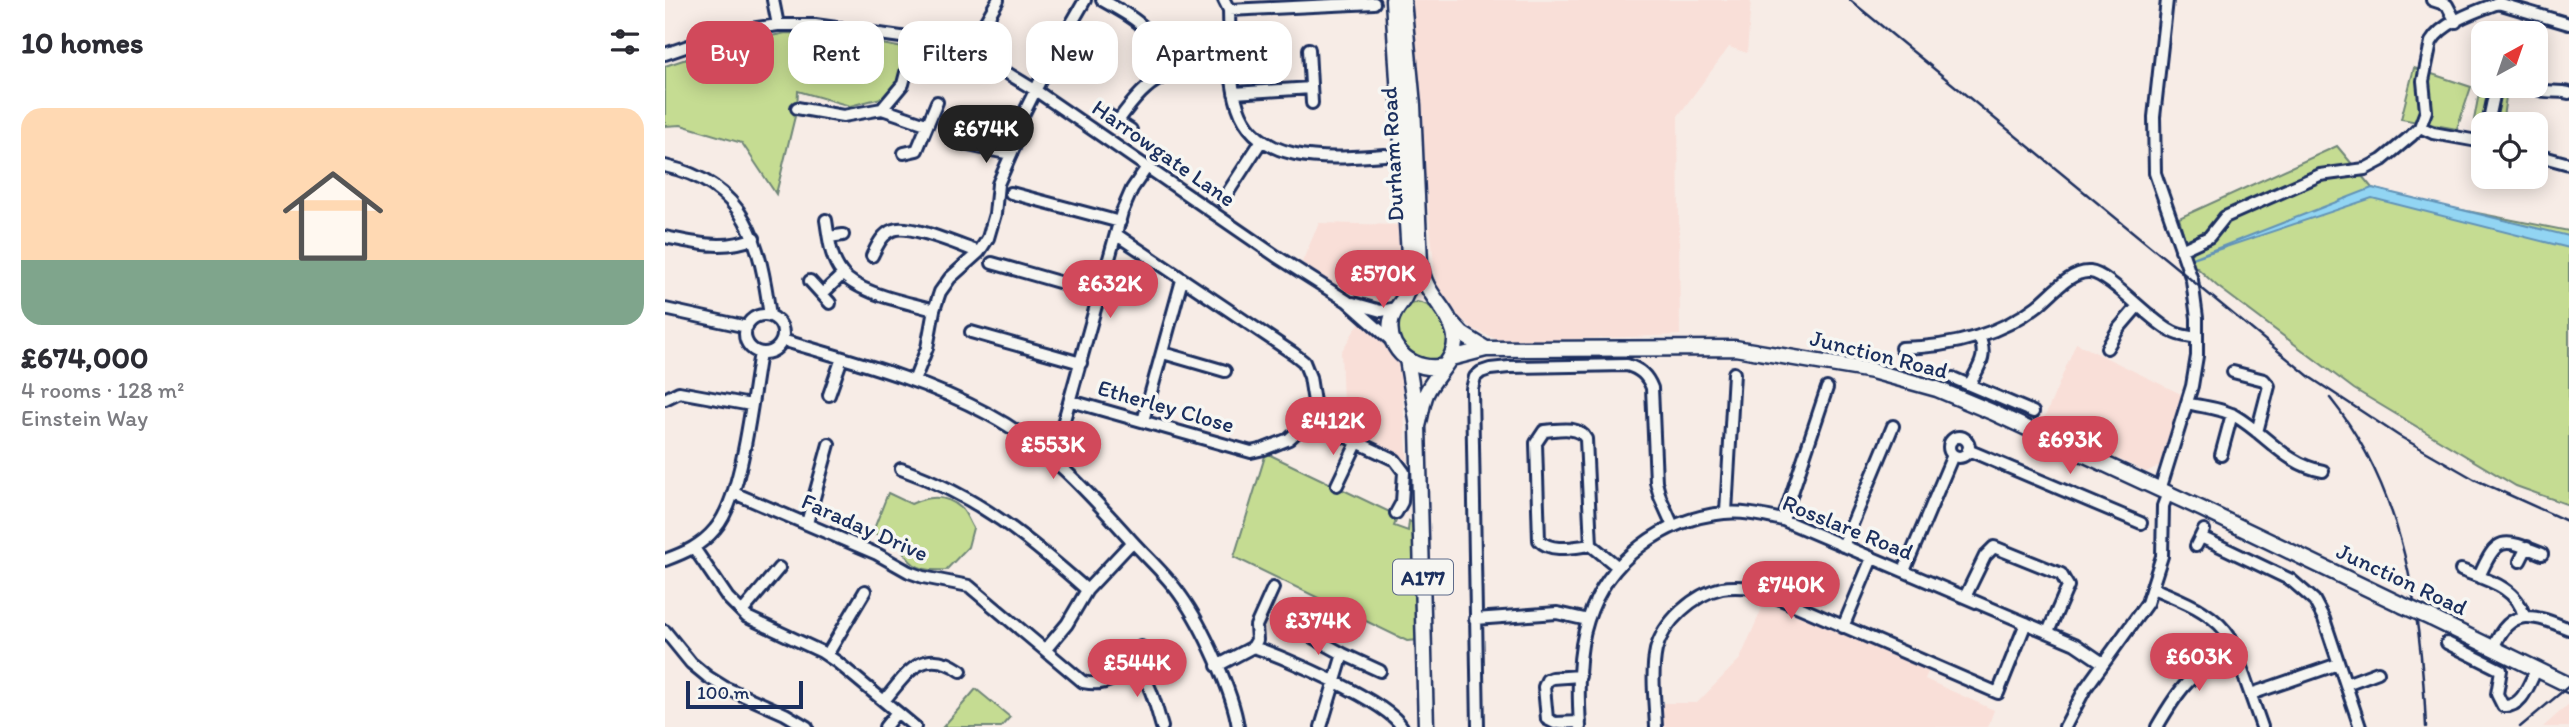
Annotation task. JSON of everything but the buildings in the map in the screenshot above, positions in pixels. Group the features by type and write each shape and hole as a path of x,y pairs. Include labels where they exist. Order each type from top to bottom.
{"main road":[{"name":"Durham Road","path":"1394,0 1410,271 1409,289 1391,319 1390,331 1395,344"},
{"name":"Durham Road","path":"1403,0 1413,105 1422,279 1451,323"},
{"path":"1399,304 1412,297 1424,297 1436,302"},
{"path":"1395,344 1407,359 1417,366 1433,369 1447,362 1455,348 1455,334 1451,323"},
{"path":"1451,323 1462,334 1486,349"},
{"name":"Junction Road","path":"1447,362 1486,349 1735,348 1872,371 1937,389 2164,492 2565,683"},
{"name":"A177","path":"1407,359 1418,426 1426,727"},
{"name":"A177","path":"1418,426 1425,396 1447,362"}],"street":[{"path":"773,0 778,25"},
{"path":"986,21 997,0"},
{"path":"914,381 927,348 940,292 988,238 995,214 998,184 1016,143 1019,123 1085,0"},
{"path":"1102,0 1118,4 1137,21"},
{"path":"2065,727 2085,689 2135,620 2153,587 2162,555 2164,492 2197,356 2197,318 2192,280 2155,173 2154,117 2168,0"},
{"path":"2432,0 2449,3 2456,22"},
{"path":"1226,5 1374,3"},
{"path":"2181,250 2209,237 2225,217 2299,183 2320,175 2365,169 2382,159 2420,127 2425,119 2427,105 2423,81 2431,42 2439,32 2456,22 2498,3 2569,24"},
{"name":"Harrowgate Lane","path":"665,54 729,33 778,25 815,25 898,36"},
{"path":"1309,49 1312,103"},
{"name":"Harrowgate Lane","path":"1012,76 1276,256 1347,301 1395,344"},
{"path":"882,109 903,84"},
{"path":"1118,121 1142,91 1152,84"},
{"path":"1233,84 1242,116 1262,140 1283,151 1308,157 1331,158 1385,155"},
{"path":"1234,93 1311,88"},
{"path":"2548,93 2559,90 2569,93"},
{"path":"917,150 937,102"},
{"path":"797,108 843,116 882,109 926,124"},
{"path":"1105,113 1131,130"},
{"path":"2420,127 2433,133 2471,140"},
{"path":"1223,200 1262,140"},
{"path":"968,145 1011,154"},
{"path":"904,153 917,150"},
{"path":"917,150 925,159"},
{"path":"2548,158 2569,164"},
{"path":"665,166 693,174 720,189 738,208 754,238 764,270 770,316 782,327 782,340 774,351 760,353 748,343 747,327 755,317 770,316"},
{"path":"1045,453 1063,424 1121,222 1132,189 1147,167"},
{"path":"1011,193 1121,222"},
{"path":"826,220 831,250 843,274 863,288 934,310"},
{"path":"873,256 879,243 891,230 906,229 979,251"},
{"path":"829,237 843,235"},
{"path":"1117,235 1304,362 1310,377 1314,402 1308,419 1395,460 1404,472 1402,502 1396,513"},
{"path":"867,236 879,243"},
{"path":"665,237 715,246 741,244 754,238"},
{"path":"992,263 1101,294"},
{"path":"1901,348 1938,346 1979,336 2026,314 2075,275 2086,271 2103,277 2137,307 2172,332 2197,338"},
{"path":"810,281 826,298 843,274"},
{"path":"1143,421 1182,280"},
{"name":"Harrowgate Lane","path":"1347,301 1381,311 1399,304"},
{"path":"2107,348 2119,328 2137,307"},
{"path":"665,309 747,327"},
{"path":"971,332 1081,363"},
{"path":"1970,384 1985,351 1979,336"},
{"path":"782,340 914,381 953,396 991,415 1045,453 1098,503 1181,596 1225,681 1238,727"},
{"path":"665,560 694,548 722,520 734,494 760,353"},
{"path":"1163,353 1219,367"},
{"path":"829,395 842,358"},
{"path":"1478,727 1472,389 1475,377 1481,372 1509,367 1627,365 1639,369 1652,388 1656,482 1660,498 1674,526"},
{"path":"2232,372 2264,380 2269,386 2257,432"},
{"path":"1726,512 1734,373"},
{"path":"1954,378 2033,412"},
{"path":"1783,520 1827,388"},
{"path":"665,399 679,392 751,405"},
{"name":"Etherley Close","path":"1071,401 1251,452 1289,439 1308,419"},
{"path":"2187,403 2232,414 2292,460 2315,474"},
{"path":"2221,454 2232,414"},
{"path":"1843,546 1893,426"},
{"path":"1591,545 1586,439 1583,433 1577,430 1544,431 1536,443 1539,540 1552,548 1591,545 1618,567"},
{"path":"1958,437 1967,441 1968,450 1962,456 1953,455 1949,450 1950,442 1958,437"},
{"path":"1337,485 1357,441"},
{"path":"807,523 829,444"},
{"path":"1968,450 2141,523"},
{"path":"1904,571 1953,455"},
{"path":"901,469 965,496 993,513 1023,534 1087,590"},
{"name":"Faraday Drive","path":"734,494 807,523 916,574 969,586 1083,682 1098,685 1107,683 1141,647"},
{"name":"Rosslare Road","path":"1580,724 1582,644 1588,620 1605,582 1639,546 1674,526 1726,512 1783,520 2075,644 2103,663"},
{"path":"2200,538 2291,580 2304,589 2321,611 2360,727"},
{"path":"1046,649 1067,624 1087,590 1132,541"},
{"path":"2479,577 2488,555 2495,546 2505,542 2515,542 2542,554"},
{"path":"1965,597 1985,556 1994,547 2061,574 2068,586 2048,632"},
{"path":"2520,561 2527,547"},
{"path":"694,548 728,598 755,622 827,656 915,727"},
{"path":"1843,627 1872,558"},
{"path":"742,611 779,568"},
{"path":"2461,570 2505,588 2517,598 2524,617"},
{"path":"2153,587 2202,611 2225,630 2236,652 2262,727"},
{"path":"1217,666 1253,647 1257,640 1256,626 1273,588"},
{"path":"1656,727 1656,650 1670,624 1688,605 1702,595 1721,588 1755,588 1998,693 2026,623"},
{"path":"827,656 865,591"},
{"path":"1475,619 1557,613 1588,620"},
{"path":"2494,647 2506,624 2524,617 2547,620 2569,629"},
{"path":"1292,626 1380,671"},
{"path":"665,631 691,663 708,677 807,727"},
{"name":"Junction Road","path":"2447,643 2501,670 2497,694 2503,706 2511,706 2520,701 2537,668"},
{"path":"936,660 937,646"},
{"path":"1253,647 1277,654 1378,706 1398,720 1402,727"},
{"path":"2157,727 2193,675 2213,661 2236,652"},
{"path":"1321,727 1343,654"},
{"path":"884,701 909,670 921,662 936,660 961,671"},
{"path":"1129,660 1150,684 1162,727"},
{"path":"2252,694 2338,664"},
{"path":"2346,684 2378,672"},
{"path":"1580,676 1552,678 1547,680 1544,687 1547,719 1555,723 1580,724"},
{"path":"885,727 897,712"}],"shaded area":[{"path":"1408,0 1751,0 1747,53 1729,47 1678,116 1680,335 1502,342 1475,330 1460,318 1436,285"},
{"path":"1319,223 1399,225 1403,273 1391,322 1401,380 1408,461 1344,428 1341,352 1359,323 1302,262"},
{"path":"2076,343 2183,395 2159,466 2146,472 2042,424"},
{"path":"1766,599 1930,667 1925,679 1994,710 1988,727 1659,727 1659,703 1697,703 1740,659"},
{"path":"2569,704 2569,727 2543,727 2553,718"}],"green space":[{"path":"788,33 788,84 884,84 884,44 898,47 898,81 885,97 850,106 798,91 797,108 776,194 742,143 681,125 665,126 665,66 686,59 686,84 774,84 774,35"},
{"path":"2414,68 2471,87 2457,129 2401,119"},
{"path":"2478,98 2506,98 2504,112 2475,112"},
{"path":"2337,146 2372,188 2426,203 2569,231 2569,505 2516,486 2354,389 2217,286 2196,267 2193,268 2179,218"},
{"path":"1417,302 1436,311 1447,329 1446,349 1430,364 1405,347 1398,333 1398,325 1407,305"},
{"path":"1266,453 1398,516 1394,526 1408,531 1409,521 1416,525 1417,580 1407,580 1406,585 1418,585 1419,640 1407,641 1234,557"},
{"path":"888,493 911,504 937,498 955,503 973,528 968,547 946,570 927,570 914,564 896,538 872,534"},
{"path":"976,689 1010,717 1001,727 943,727"}],"water":[{"path":"2372,188 2569,236 2569,248 2372,198 2190,259"}],"railway":[{"path":"1850,0 2311,378 2399,436 2474,479 2569,522"},
{"path":"2330,398 2355,434 2376,472 2404,554 2419,640 2426,727"},
{"path":"2520,727 2569,686"}]}
